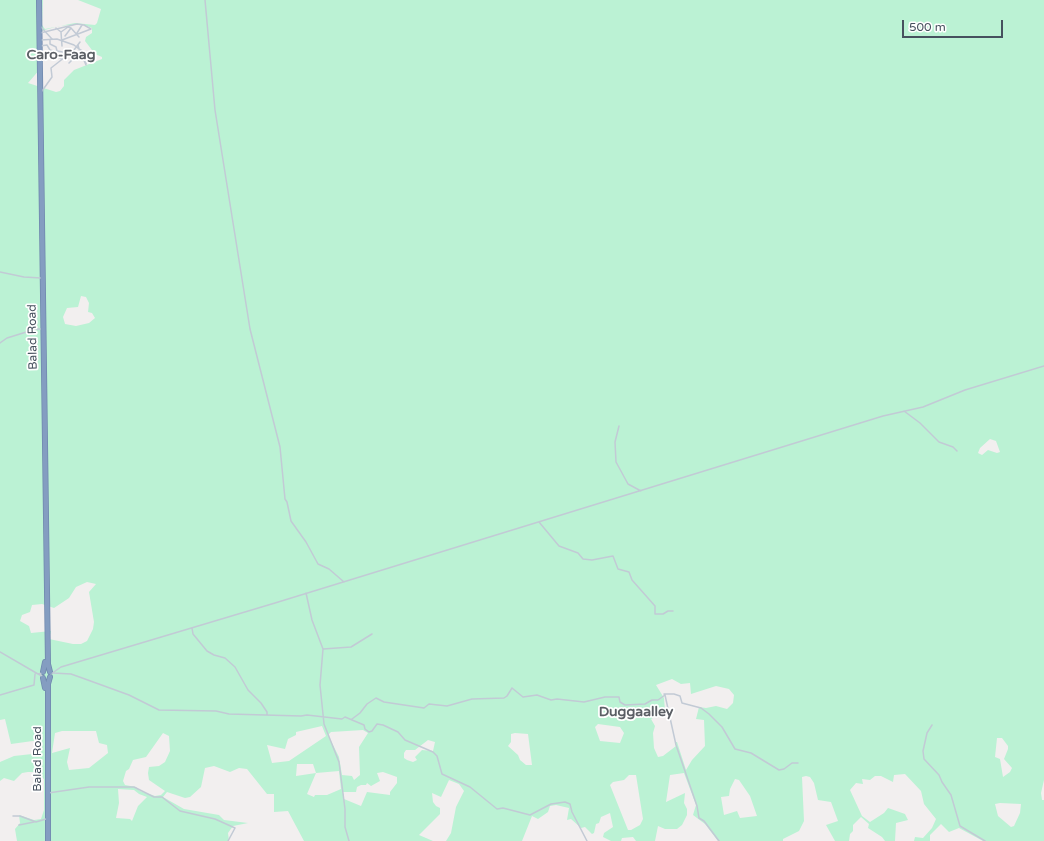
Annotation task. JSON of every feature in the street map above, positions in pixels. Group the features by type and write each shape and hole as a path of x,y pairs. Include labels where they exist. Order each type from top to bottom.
{"highway":[{"name":"Balad Road","path":"38,0 41,278 40,329 45,664 42,675 45,684 47,841"},
{"name":"Balad Road","path":"38,0 48,664 51,674 48,684 47,841"},
{"path":"46,670 51,674 48,679 42,675 46,670"}],"street":[{"path":"205,0 215,110 250,329 280,447 285,499 291,521 306,542 318,564 329,569 344,582"},
{"path":"38,24 51,39 50,44 55,45 55,56"},
{"path":"39,34 56,28 71,27 82,24 91,29 61,40"},
{"path":"78,33 82,24"},
{"path":"60,32 68,27"},
{"path":"71,27 78,33 79,37"},
{"path":"65,36 71,27"},
{"path":"56,28 60,32 62,46"},
{"path":"41,40 61,40 88,54"},
{"path":"42,92 52,77 51,68 74,50 80,42"},
{"path":"39,47 47,45 51,56 62,59"},
{"path":"78,45 86,65 88,54"},
{"path":"50,50 63,52 65,58"},
{"path":"74,50 76,54"},
{"path":"76,54 83,55"},
{"path":"69,63 76,54"},
{"path":"73,59 88,54"},
{"path":"0,272 24,277 41,278"},
{"path":"0,343 7,338 40,329"},
{"path":"51,674 60,666 344,582 883,416 923,407 965,390 1044,366"},
{"path":"904,412 920,423 939,442 953,447 957,451"},
{"path":"619,426 615,442 616,462 626,481 632,488 640,491"},
{"path":"539,522 559,546 578,553 584,559 592,560 613,556 618,569 629,572 632,580 655,606 656,614 663,614 668,611 673,611"},
{"path":"306,593 312,620 323,649 320,685 323,716 326,733 339,762 345,809 345,827 349,841"},
{"path":"192,628 193,634 207,651 225,658 234,665 248,690 268,712 267,715"},
{"path":"323,649 352,647 372,634"},
{"path":"0,652 34,674 42,675"},
{"path":"51,674 65,673 85,679 130,695 159,710 216,711 229,714 323,716 342,719 345,717 364,725 365,729 369,732 372,731 377,724 388,727 398,732 405,740 416,743 427,751 433,752 437,756 442,774 468,788 470,787 497,809 503,808 530,815 551,804 565,802 570,804 572,812 587,841"},
{"path":"0,695 34,685 34,674"},
{"path":"352,719 360,713 367,704 376,698 384,702 424,708 429,704 447,706 472,699 506,697 512,688 523,697 537,695 551,700 557,699 584,702 617,696 619,697 620,702 625,705 645,704 652,700 658,700 665,696 664,694 679,695 682,703 702,709 722,727 735,749 751,753 779,770 784,769 792,763 798,763"},
{"path":"665,696 676,746 697,806 699,818 704,821 719,841"},
{"path":"932,725 927,733 923,751 924,759 939,775 951,795 960,826 985,841"},
{"path":"48,793 89,787 134,787 154,797 162,796 180,811 215,819 235,828 228,841"},
{"path":"13,816 20,816 36,822"},
{"path":"19,825 46,819"}],"green space":[{"path":"0,0 43,0 42,25 45,29 56,27 41,31 41,68 28,83 56,92 60,91 64,86 64,80 74,70 102,59 102,57 95,54 85,41 86,37 92,33 92,28 82,24 61,26 75,23 95,25 97,23 101,9 78,0 1044,0 1044,780 1041,793 1042,800 1044,800 1044,841 983,841 959,828 949,832 941,824 930,835 930,841 914,841 915,837 923,838 932,828 936,819 924,804 921,791 905,774 894,775 893,782 881,776 875,776 870,780 862,779 863,784 856,783 850,790 862,816 870,822 884,813 888,808 905,814 908,820 896,823 895,841 885,841 882,837 868,828 869,824 861,817 853,825 853,831 850,834 849,841 835,841 826,825 838,821 831,802 818,800 814,783 810,777 806,776 802,777 804,821 799,831 783,839 783,841 718,841 705,824 693,815 696,805 684,773 670,775 666,802 685,793 684,803 687,809 687,815 682,825 677,829 665,829 658,826 655,841 636,841 633,837 622,838 621,841 611,841 603,837 604,833 613,827 610,813 601,817 599,823 596,824 594,833 592,834 585,827 581,828 571,819 567,820 569,808 556,805 550,806 548,812 538,819 532,816 522,841 446,841 451,833 456,807 464,791 459,784 449,780 441,797 432,793 433,802 440,808 440,814 419,835 433,841 304,841 288,811 274,812 274,794 267,794 247,769 239,768 230,772 214,766 205,768 201,787 190,797 185,798 167,792 163,797 184,809 219,815 224,820 248,823 233,826 228,833 229,841 17,841 15,829 20,823 19,815 34,820 41,819 44,810 44,779 34,772 28,772 22,773 14,781 4,778 0,781 0,762 14,756 41,753 40,740 11,744 5,719 0,720","holes":["81,296 86,297 89,303 88,312 92,313 95,318 89,323 76,326 65,324 63,317 67,308 78,307","990,439 996,441 1000,452 997,453 988,450 982,455 978,453 980,448","87,582 96,584 89,592 94,622 93,629 87,641 81,644 73,644 49,639 51,631 31,633 29,626 20,621 22,615 30,612 32,605 42,604 54,608 69,598 76,587","672,679 681,684 690,683 691,694 716,686 729,689 734,695 733,703 727,709 716,706 706,708 699,707 696,719 704,720 705,746 692,760 686,770 677,742 675,742 676,746 663,756 658,757 654,748 653,733 655,726 651,719 665,711 664,698 656,685","598,724 620,727 624,733 620,743 600,741 595,727","322,726 326,736 289,761 272,763 267,745 285,749 288,739 296,735 296,732","363,730 368,733 359,747 360,775 354,780 352,776 342,775 339,757 328,735 331,732","62,731 96,731 99,743 107,745 108,753 89,768 69,770 67,762 70,748 52,753 55,733","163,733 169,736 170,751 165,762 159,766 149,767 148,773 149,780 165,791 161,795 155,796 140,791 136,787 125,785 123,781 126,771 129,769 133,760 146,757","511,734 528,734 532,765 526,765 520,760 518,755 508,746 511,742","997,738 1002,738 1008,746 1004,759 1012,768 1010,772 1003,777 1000,759 995,757","428,740 435,742 433,751 422,750 415,757 417,760 413,762 404,758 404,753 406,750 415,750","297,764 313,764 316,773 296,776","339,771 341,789 327,795 315,795 314,797 307,794 316,773","383,772 397,777 397,783 390,792 390,795 367,792 361,806 344,799 343,792 356,792 357,787 366,785 367,783 371,786 380,781 377,773","629,775 636,775 643,819 640,825 628,830 610,785 613,782 624,780","735,779 739,780 750,796 757,816 740,818 737,811 724,815 721,797 729,796 730,789","118,789 134,790 147,797 138,806 132,821 130,819 116,818 119,803","995,804 1021,804 1020,813 1014,826 1011,827 998,816"]}],"district":[{"name":"Caro-Faag","path":"61,55"},
{"name":"Duggaalley","path":"636,712"}]}
